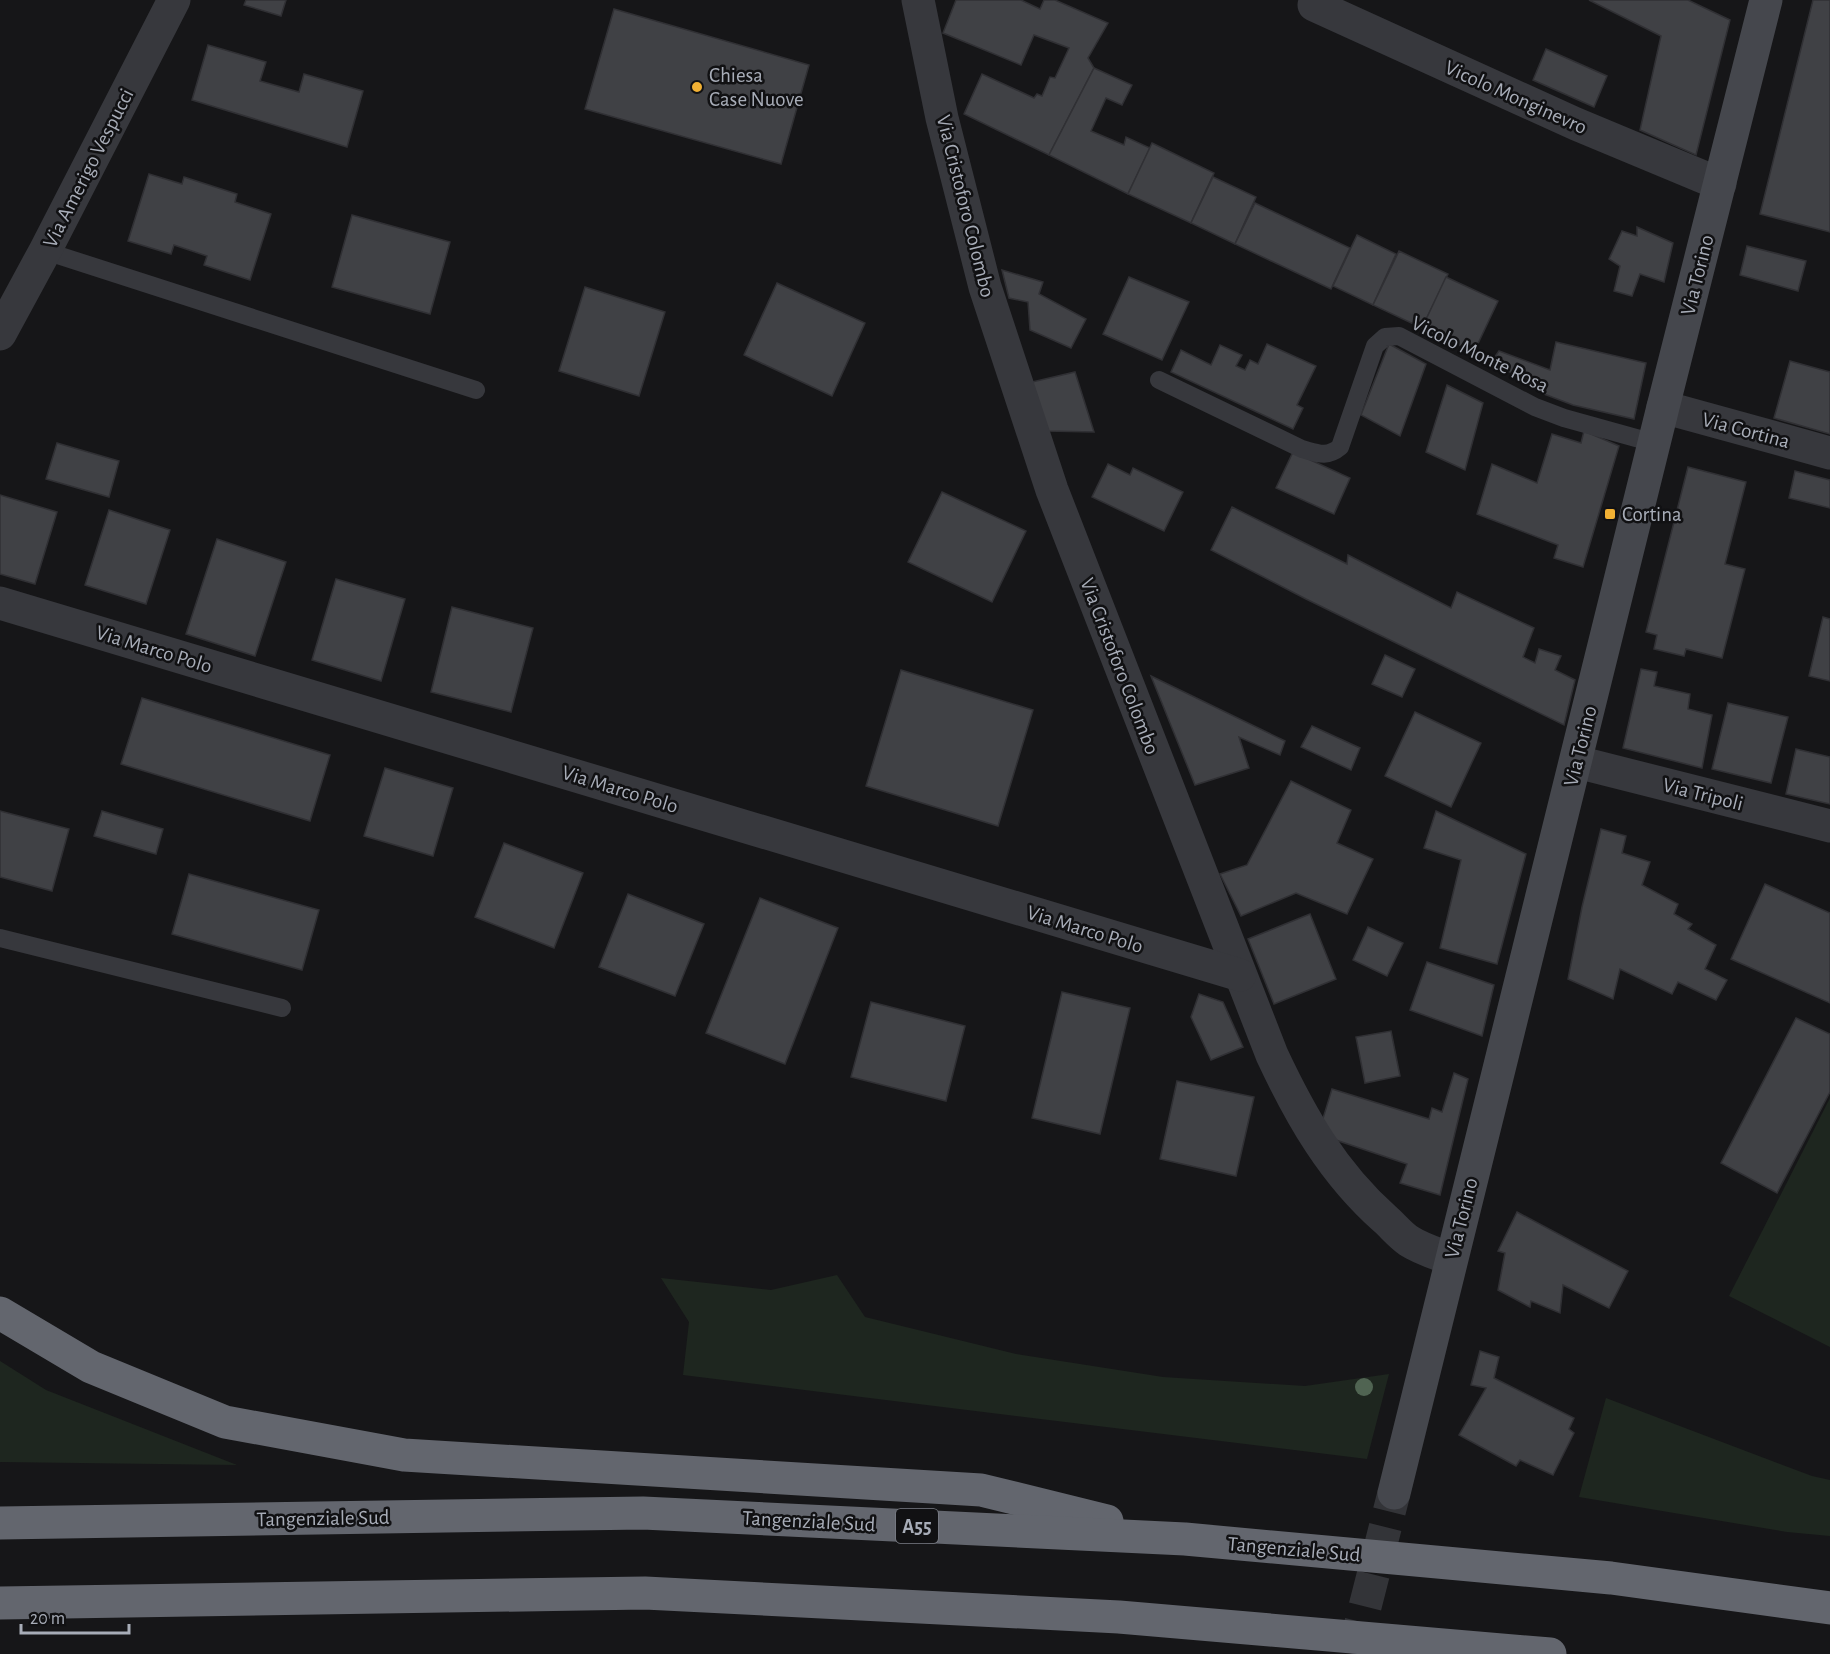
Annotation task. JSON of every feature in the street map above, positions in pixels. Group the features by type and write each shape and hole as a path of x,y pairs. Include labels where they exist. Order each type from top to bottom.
{"highway":[{"path":"0,1313 91,1367 225,1422 404,1455 981,1491 1185,1539"},
{"name":"Tangenziale Sud","path":"0,1522 643,1513 1185,1539 1611,1578 1830,1608"},
{"path":"8,1603 645,1593 1119,1617 1550,1654"}],"street":[{"name":"Via Amerigo Vespucci","path":"0,334 174,0"},
{"name":"Via Cristoforo Colombo","path":"918,0 942,118 985,287 1048,479 1272,1055 1311,1132 1352,1185 1374,1210 1410,1242 1451,1259"},
{"name":"Via Torino","path":"1394,1493 1766,0"},
{"name":"Vicolo Monginevro","path":"1314,5 1576,124 1720,184"},
{"name":"Via Cortina","path":"1663,407 1830,453"},
{"name":"Via Marco Polo","path":"0,603 1240,975"},
{"name":"Via Tripoli","path":"1577,762 1830,826"}],"lane":[{"path":"45,251 476,390"},
{"name":"Vicolo Monte Rosa","path":"1159,380 1302,449 1322,455 1333,453 1340,447 1375,346 1385,337 1400,336 1536,407 1564,418 1654,443"},
{"path":"0,938 282,1008"}],"shaded area":[{"path":"1830,1098 1830,1347 1729,1296"},
{"path":"837,1275 865,1317 1016,1354 1163,1377 1305,1386 1389,1374 1367,1459 683,1375 689,1322 661,1278 771,1290"},
{"path":"0,1361 46,1390 237,1465 0,1462"},
{"path":"1606,1398 1812,1476 1830,1480 1830,1536 1787,1532 1579,1497"}],"building":[{"path":"246,0 286,0 281,16 244,5"},
{"path":"956,0 1021,0 1040,9 1044,0 1055,0 1108,23 1088,58 1094,68 1049,155 964,114 982,74 1034,98 1037,94 1042,96 1050,77 1055,78 1069,48 1034,35 1021,65 943,33"},
{"path":"1589,0 1688,0 1730,20 1696,155 1640,130 1661,36"},
{"path":"1813,0 1830,0 1830,232 1760,214"},
{"name":"Chiesa Case Nuove","path":"614,9 809,65 781,164 585,109"},
{"path":"208,45 266,62 260,81 299,92 304,74 363,91 347,147 192,100"},
{"path":"1546,49 1607,76 1594,107 1533,80"},
{"path":"1094,68 1132,85 1122,105 1106,98 1091,131 1124,145 1126,137 1150,148 1128,194 1049,155"},
{"path":"1152,143 1214,173 1191,223 1128,194"},
{"path":"149,174 182,184 184,177 237,194 235,202 271,214 250,280 204,265 207,256 174,245 171,254 128,241"},
{"path":"1213,177 1256,197 1235,244 1191,223"},
{"path":"1255,203 1350,248 1331,289 1235,244"},
{"path":"352,215 450,242 430,314 332,287"},
{"path":"1637,227 1673,243 1664,282 1640,274 1632,296 1614,291 1620,266 1609,259 1622,231 1637,236"},
{"path":"1357,235 1396,254 1373,305 1333,286"},
{"path":"1747,246 1806,261 1798,291 1740,275"},
{"path":"1399,251 1448,274 1422,328 1373,305"},
{"path":"1002,270 1043,282 1039,294 1086,319 1071,348 1030,330 1028,302 1009,298"},
{"path":"1129,277 1189,302 1162,360 1103,334"},
{"path":"1446,277 1498,301 1474,352 1422,328"},
{"path":"777,283 865,323 832,396 744,355"},
{"path":"585,287 665,312 639,396 559,371"},
{"path":"1556,342 1646,363 1634,419 1573,405 1544,394 1546,387 1490,364 1499,351 1550,370"},
{"path":"1267,344 1316,366 1297,405 1303,408 1293,429 1171,372 1181,350 1211,365 1220,345 1242,355 1236,366 1245,370 1250,360 1258,364"},
{"path":"1389,344 1426,364 1400,436 1361,415"},
{"path":"1790,361 1830,372 1830,434 1774,418"},
{"path":"1075,372 1094,432 1046,431 1032,382"},
{"path":"1447,385 1483,403 1465,470 1426,452"},
{"path":"1584,431 1619,446 1583,567 1554,558 1558,545 1477,514 1492,464 1537,483 1552,434 1581,443"},
{"path":"57,443 119,461 109,497 46,479"},
{"path":"1293,452 1350,478 1334,514 1276,488"},
{"path":"1108,464 1130,475 1133,468 1183,492 1164,531 1092,497"},
{"path":"1688,467 1746,482 1725,564 1745,569 1722,658 1686,649 1684,656 1654,649 1657,635 1646,632"},
{"path":"1795,471 1830,480 1830,508 1789,498"},
{"path":"942,492 1026,531 992,602 908,562"},
{"path":"0,495 57,512 35,584 0,574"},
{"path":"1232,507 1347,564 1348,555 1451,608 1457,592 1534,628 1523,657 1535,663 1539,649 1561,656 1555,670 1575,680 1564,725 1211,550"},
{"path":"109,510 170,530 146,604 85,585"},
{"path":"217,539 286,562 255,656 186,634"},
{"path":"336,579 405,599 381,681 312,660"},
{"path":"452,607 533,628 511,712 431,692"},
{"path":"1823,617 1830,619 1830,681 1809,676"},
{"path":"1385,655 1415,669 1402,697 1372,684"},
{"path":"1641,669 1657,672 1654,686 1690,694 1688,709 1712,715 1702,768 1623,748"},
{"path":"901,670 1033,710 998,826 866,786"},
{"path":"1151,676 1285,741 1280,755 1239,737 1249,768 1195,785"},
{"path":"142,698 330,755 310,821 121,764"},
{"path":"1728,703 1788,717 1771,783 1712,769"},
{"path":"1415,712 1481,743 1451,807 1385,776"},
{"path":"1312,726 1360,748 1351,770 1301,747"},
{"path":"1796,749 1830,757 1830,804 1786,794"},
{"path":"385,768 453,788 433,856 364,836"},
{"path":"1291,781 1351,810 1337,843 1373,859 1347,914 1296,893 1241,916 1220,874 1247,865"},
{"path":"0,811 69,829 52,891 0,877"},
{"path":"102,811 163,829 156,854 94,836"},
{"path":"1436,811 1526,854 1497,964 1440,948 1461,860 1424,848"},
{"path":"1601,829 1626,836 1622,853 1650,862 1642,885 1678,904 1674,914 1692,924 1688,929 1716,945 1705,969 1727,980 1716,1000 1678,982 1672,994 1620,969 1613,999 1568,979"},
{"path":"504,843 583,873 554,948 475,917"},
{"path":"189,874 319,910 302,970 172,934"},
{"path":"1765,884 1830,913 1830,1003 1731,959"},
{"path":"628,894 704,924 675,996 599,967"},
{"path":"760,898 838,928 785,1064 706,1033"},
{"path":"1310,914 1336,979 1274,1004 1248,939"},
{"path":"1368,927 1403,943 1387,976 1353,960"},
{"path":"1427,962 1494,985 1482,1036 1410,1010"},
{"path":"1062,992 1130,1008 1100,1134 1032,1118"},
{"path":"1199,994 1223,1002 1243,1047 1211,1060 1191,1017"},
{"path":"871,1002 965,1026 946,1101 851,1077"},
{"path":"1796,1018 1830,1034 1830,1092 1777,1193 1721,1163"},
{"path":"1391,1031 1400,1076 1365,1083 1356,1037"},
{"path":"1454,1073 1468,1079 1440,1195 1400,1183 1407,1164 1330,1138 1321,1125 1332,1089 1429,1119 1432,1108 1442,1112"},
{"path":"1177,1081 1254,1097 1236,1176 1160,1159"},
{"path":"1517,1212 1628,1271 1609,1308 1563,1285 1560,1313 1531,1301 1530,1307 1498,1290 1505,1253 1498,1251"},
{"path":"1480,1351 1499,1357 1494,1378 1574,1418 1569,1429 1574,1433 1553,1475 1520,1460 1516,1466 1459,1435 1486,1388 1471,1385"}],"tunnel":[{"path":"1353,1654 1394,1493"}],"place":[{"name":"Chiesa Case Nuove","path":"697,87"},
{"name":"Cortina","path":"1610,514"}]}
